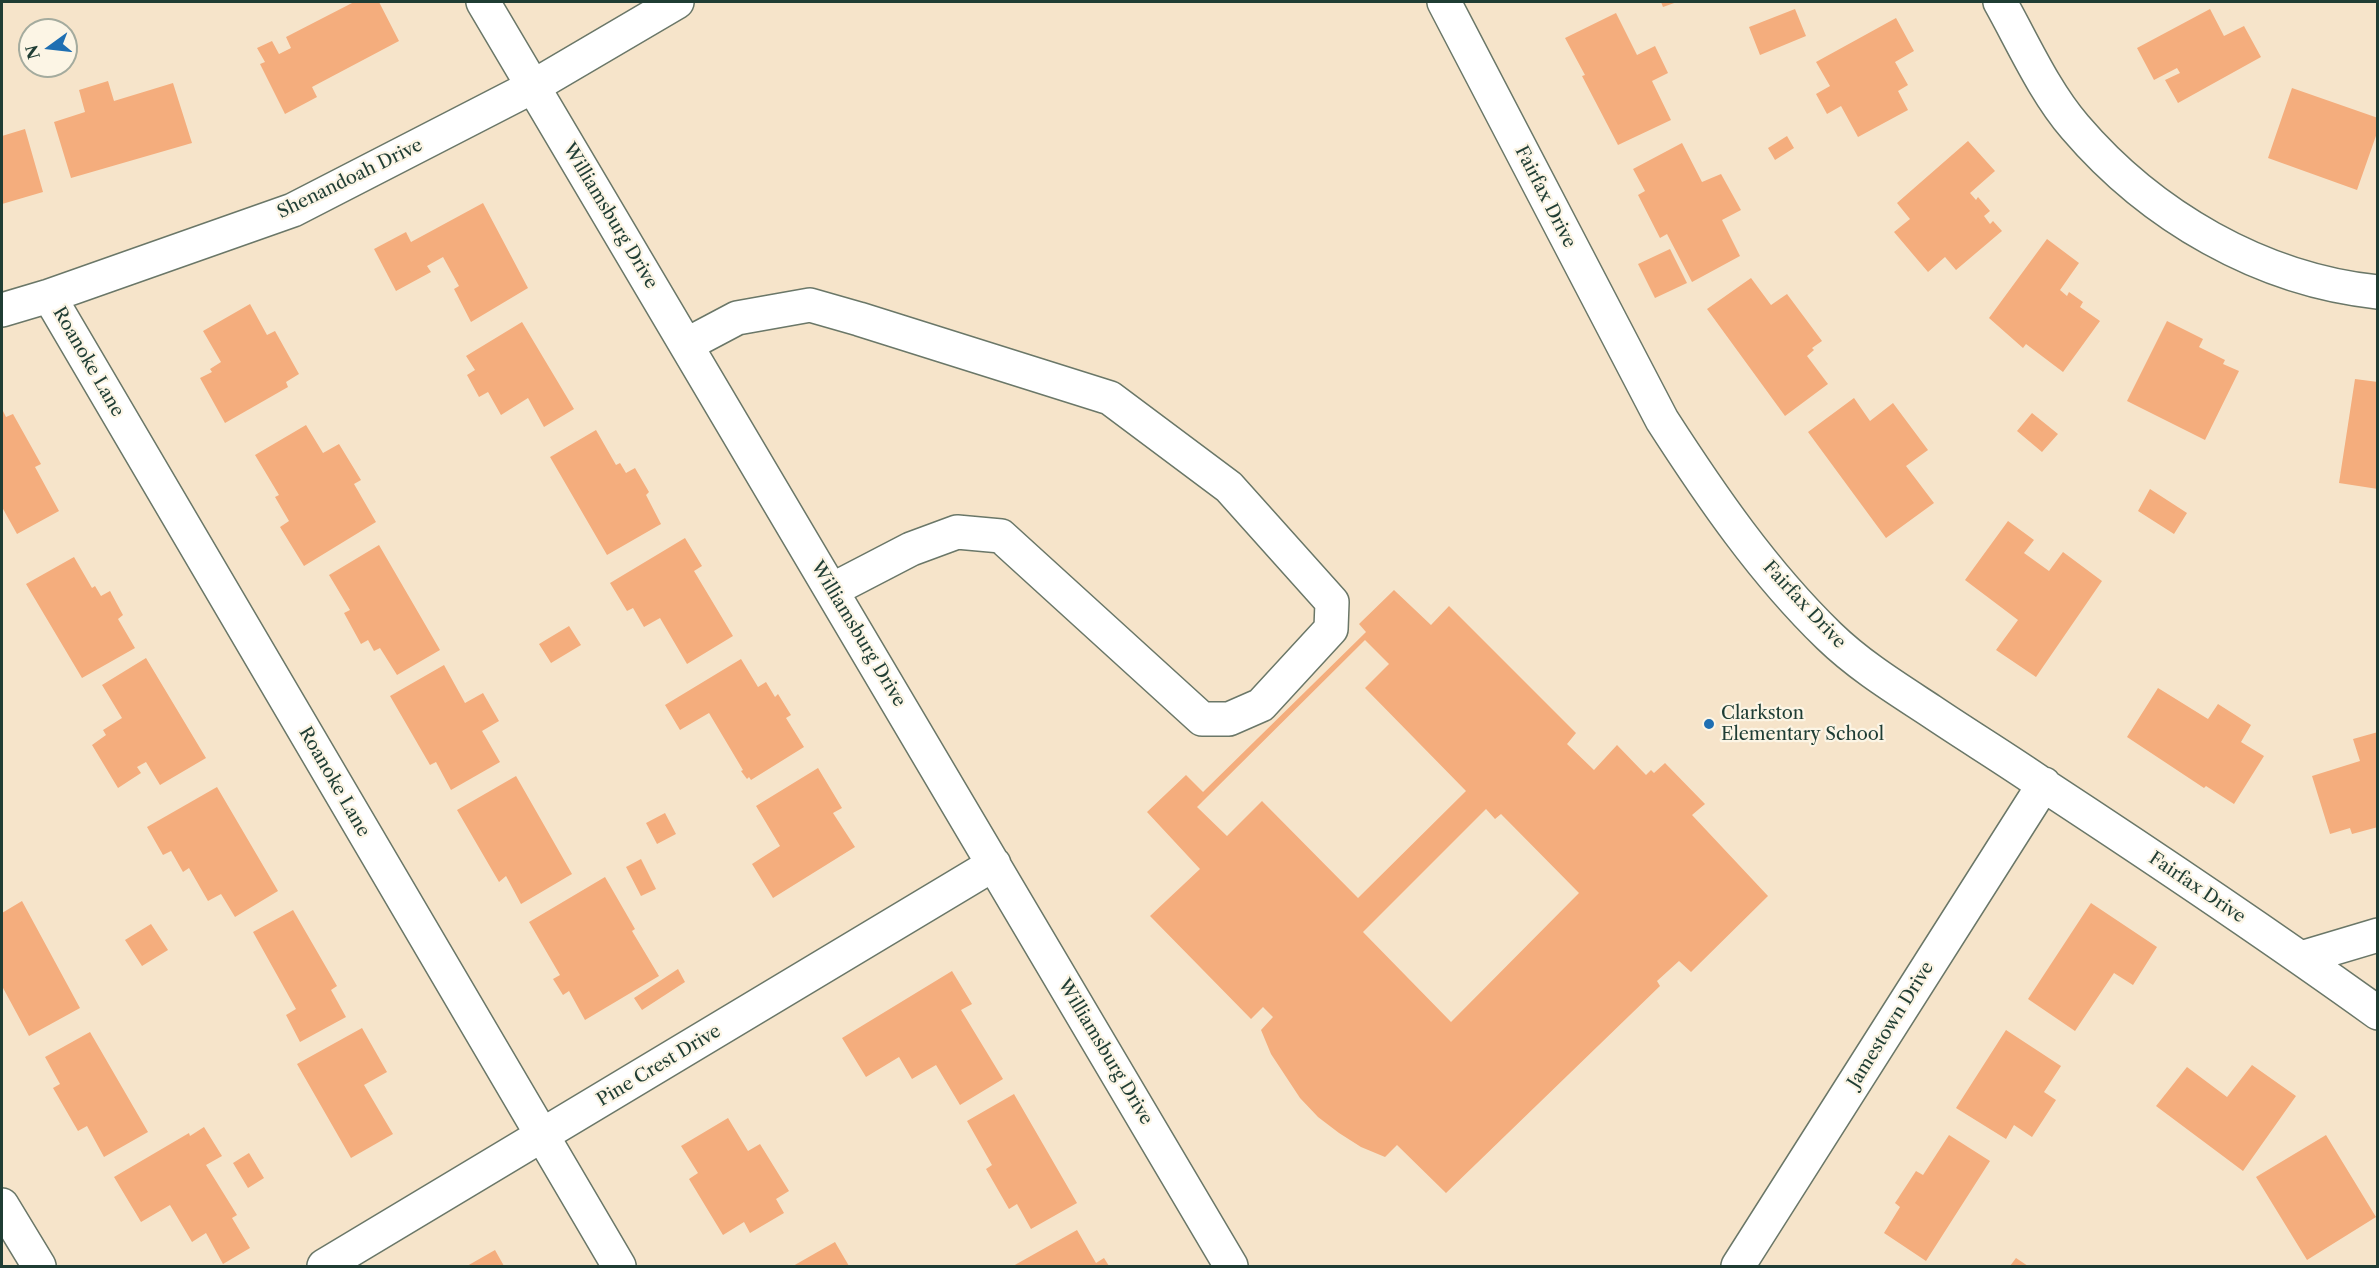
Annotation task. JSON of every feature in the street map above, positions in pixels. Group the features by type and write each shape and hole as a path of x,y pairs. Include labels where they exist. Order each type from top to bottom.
{"street":[{"name":"Williamsburg Drive","path":"483,2 1231,1266"},
{"name":"Shenandoah Drive","path":"2,310 50,296 293,210 534,86 677,2"},
{"name":"Fairfax Drive","path":"1444,2 1662,420 1704,486 1743,538 1829,636 1876,676 2043,784 2301,958 2378,1014"},
{"path":"2000,2 2047,86 2074,126 2103,157 2167,210 2231,250 2272,267 2353,290 2378,292"},
{"name":"Roanoke Lane","path":"50,296 619,1266"},
{"path":"686,345 737,318 810,305 1110,398 1228,487 1332,602 1331,629 1261,705 1229,720 1202,719 1001,537 957,532 911,549 832,590"},
{"name":"Jamestown Drive","path":"1738,1266 2043,784"},
{"name":"Pine Crest Drive","path":"324,1266 994,864"},
{"path":"2301,958 2378,936"},
{"path":"2,1205 39,1266"}],"building":[{"path":"354,2 379,2 399,41 312,87 317,97 285,114 260,64 265,62 257,48 272,41 279,54 291,48 286,37"},
{"path":"1661,2 1677,2 1663,7"},
{"path":"1795,9 1806,36 1760,55 1749,27"},
{"path":"2210,9 2224,36 2244,26 2261,57 2178,103 2165,80 2180,73 2177,68 2154,80 2137,48"},
{"path":"1616,13 1637,55 1655,46 1668,73 1652,81 1671,120 1618,145 1565,38"},
{"path":"1896,18 1914,51 1895,62 1908,85 1898,91 1908,110 1858,137 1841,106 1827,114 1816,94 1830,86 1816,62"},
{"path":"108,81 114,101 173,83 192,143 71,178 54,122 85,112 79,90"},
{"path":"2292,88 2378,118 2378,130 2357,190 2268,158"},
{"path":"25,129 43,192 2,204 2,136"},
{"path":"1787,136 1794,148 1775,160 1768,148"},
{"path":"1968,141 1995,171 1970,193 1976,200 1978,197 1990,211 1984,216 1990,224 1993,221 2002,231 1956,270 1945,257 1928,272 1894,232 1910,219 1897,203"},
{"path":"1682,143 1702,182 1721,174 1741,210 1722,220 1740,256 1692,282 1667,234 1660,238 1638,195 1645,191 1633,169"},
{"path":"483,203 528,288 471,322 454,289 459,286 443,257 427,266 431,272 396,291 374,249 406,232 411,242"},
{"path":"2047,239 2079,263 2060,290 2067,296 2069,292 2083,302 2080,307 2100,321 2063,372 2026,344 2023,348 1989,318"},
{"path":"1670,249 1687,283 1655,298 1638,264"},
{"path":"1751,278 1771,305 1787,294 1822,341 1812,348 1814,350 1807,356 1828,384 1785,416 1707,309"},
{"path":"250,304 267,335 275,331 299,374 286,382 288,387 225,423 200,378 212,372 210,369 221,362 203,331"},
{"path":"2167,321 2203,339 2199,347 2225,360 2223,364 2239,371 2205,440 2127,401"},
{"path":"522,322 574,409 544,427 528,398 501,415 488,392 479,397 467,375 475,370 466,356"},
{"path":"2355,379 2378,382 2378,489 2339,483"},
{"path":"1854,398 1870,421 1893,403 1928,450 1906,466 1934,503 1886,538 1808,432"},
{"path":"2,409 6,417 13,414 41,464 35,467 59,511 17,534 2,507"},
{"path":"2032,413 2058,434 2042,452 2017,431"},
{"path":"306,425 323,453 339,444 361,480 354,484 376,522 304,566 280,527 289,521 275,497 279,495 255,455"},
{"path":"596,430 616,465 620,463 626,473 635,468 649,492 646,495 661,524 607,555 550,457"},
{"path":"2150,489 2187,513 2174,534 2138,511"},
{"path":"2008,521 2034,540 2024,553 2049,571 2063,552 2102,581 2036,677 1996,650 2018,620 1965,580"},
{"path":"685,538 702,566 694,571 733,636 687,664 660,618 644,627 633,608 627,611 610,583"},
{"path":"379,545 440,650 397,675 380,648 374,651 368,640 361,644 344,613 350,610 329,575"},
{"path":"74,557 92,588 95,586 101,596 110,591 123,615 118,619 135,648 82,678 26,584"},
{"path":"1394,590 1431,625 1449,606 1576,733 1567,744 1594,770 1617,745 1646,775 1651,770 1654,773 1665,763 1705,804 1692,815 1768,896 1691,972 1679,961 1657,981 1660,986 1446,1193 1397,1145 1385,1157 1361,1147 1318,1117 1300,1098 1271,1054 1261,1030 1273,1017 1263,1007 1251,1019 1150,916 1200,869 1147,812 1186,775 1203,792 1366,632 1359,624","holes":["1365,640 1389,664 1365,688 1466,791 1358,898 1262,801 1227,836 1197,807","1486,809 1495,819 1501,814 1579,893 1451,1022 1363,932"]},
{"path":"569,626 581,645 551,663 539,644"},
{"path":"146,658 206,758 160,785 146,762 137,767 141,773 118,788 92,745 106,735 103,730 122,718 102,685"},
{"path":"741,659 758,687 766,682 775,697 778,694 791,715 786,718 804,747 751,780 749,777 747,779 741,771 743,770 709,713 680,730 665,705"},
{"path":"444,665 465,703 483,693 499,721 482,731 500,762 451,790 436,762 430,765 390,696"},
{"path":"2158,688 2208,719 2218,704 2251,725 2241,742 2264,756 2234,804 2206,786 2204,788 2127,737"},
{"path":"2378,732 2378,827 2352,834 2350,828 2330,834 2312,776 2360,761 2353,739"},
{"path":"818,768 842,808 833,813 855,847 773,898 752,864 780,846 756,806"},
{"path":"516,776 572,874 521,904 506,876 499,882 457,810"},
{"path":"217,787 278,891 235,917 221,894 208,901 189,868 183,872 171,851 163,855 147,827"},
{"path":"665,813 676,834 657,844 646,823"},
{"path":"641,859 656,889 641,896 626,867"},
{"path":"605,877 635,929 632,931 659,976 585,1020 569,991 563,995 553,979 560,975 529,922"},
{"path":"22,901 80,1008 29,1036 2,986 2,913"},
{"path":"2091,903 2157,947 2133,985 2114,973 2075,1031 2028,999"},
{"path":"293,910 337,986 331,990 346,1017 300,1042 286,1015 296,1009 253,932"},
{"path":"151,924 168,950 142,966 125,940"},
{"path":"678,969 685,982 642,1010 634,998"},
{"path":"952,971 972,1004 961,1010 1003,1079 960,1105 936,1065 912,1079 899,1057 866,1077 842,1038"},
{"path":"362,1028 387,1072 364,1085 393,1134 351,1158 297,1064"},
{"path":"2006,1030 2061,1066 2044,1092 2056,1100 2032,1137 2014,1125 2006,1139 1956,1108"},
{"path":"90,1032 148,1132 104,1157 87,1126 78,1131 53,1088 60,1084 45,1057"},
{"path":"2252,1065 2296,1096 2243,1171 2156,1106 2187,1067 2227,1097"},
{"path":"1014,1094 1077,1203 1031,1229 1017,1204 1009,1209 986,1169 992,1165 967,1121"},
{"path":"728,1118 748,1151 760,1144 789,1191 776,1199 784,1213 750,1233 744,1222 723,1235 689,1179 698,1173 681,1146"},
{"path":"204,1127 222,1156 206,1165 237,1215 232,1218 250,1248 223,1264 206,1233 192,1242 170,1205 141,1222 114,1177 189,1133 190,1136"},
{"path":"1949,1135 1990,1161 1926,1261 1884,1233 1900,1207 1895,1203 1916,1171 1923,1175"},
{"path":"2326,1135 2376,1217 2307,1260 2256,1177"},
{"path":"249,1153 264,1178 248,1188 233,1163"},
{"path":"1077,1230 1096,1263 1104,1258 1109,1266 1013,1266"},
{"path":"835,1242 849,1266 793,1266"},
{"path":"495,1250 504,1266 467,1266"},
{"path":"2016,1258 2028,1266 2010,1266"}],"place":[{"name":"Clarkston Elementary School","path":"1709,724"}]}
